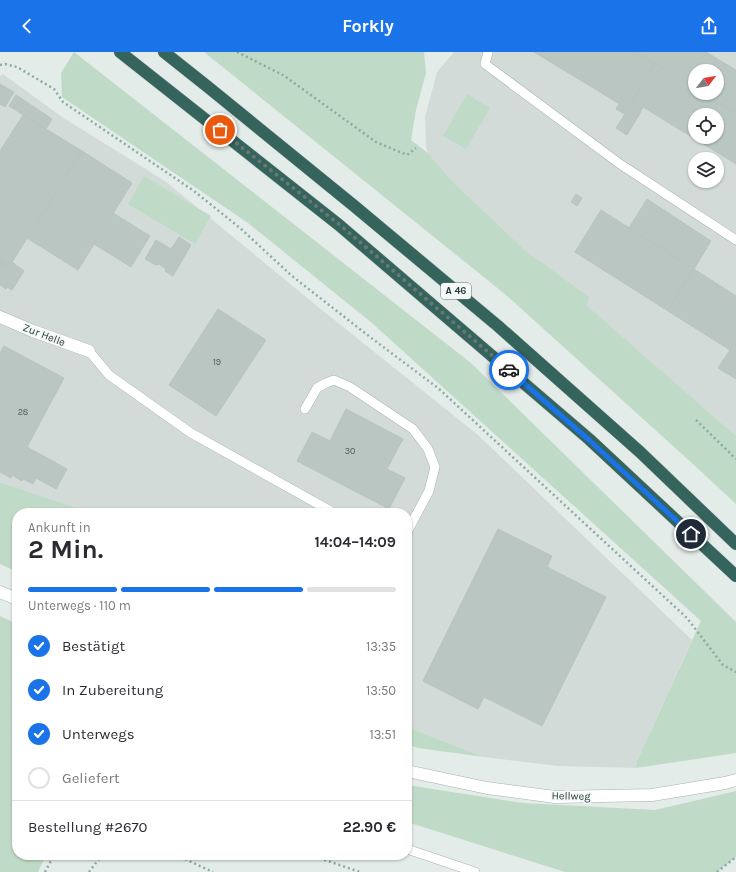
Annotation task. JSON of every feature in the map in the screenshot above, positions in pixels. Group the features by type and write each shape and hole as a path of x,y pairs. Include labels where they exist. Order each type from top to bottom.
{"highway":[{"name":"A 46","path":"164,52 335,190 498,326 640,452 736,544"},
{"name":"A 46","path":"122,53 340,225 589,440 736,576"}],"street":[{"name":"Zur Helle","path":"0,317 33,331 89,351"},
{"path":"0,592 12,597"},
{"name":"Hellweg","path":"412,772 487,788 555,797 652,795 736,780"}],"lane":[{"path":"488,52 485,64 620,164 736,240"},
{"path":"89,351 109,375 191,433 325,508"},
{"path":"304,409 317,388 326,382 334,380 350,387 413,430 428,449 435,467 429,491 412,523"},
{"path":"412,851 475,872"}],"path":[{"path":"238,52 283,75 376,142 407,155 416,148"},
{"path":"0,65 5,64 17,67 54,88 63,102 194,191 240,228 292,276 438,388 687,618 722,665 736,672"},
{"path":"696,420 736,459"},
{"path":"717,872 736,857"},
{"path":"45,872 51,860"},
{"path":"89,872 98,860"},
{"path":"187,860 213,872"},
{"path":"325,860 360,872"}],"shaded area":[{"path":"454,52 736,52 736,436 586,306 588,297 526,251 450,179 428,153 426,147 425,117 437,72"},
{"path":"3,74 62,117 165,181 317,306 478,435 692,640 637,761 636,768 558,766 484,757 412,729 412,508 75,508 0,482 0,76"}],"green space":[{"path":"74,52 471,363 736,622 736,753 636,768 637,761 701,621 372,323 248,223 62,97 61,73"},
{"path":"204,52 424,52 426,73 416,110 411,140 428,153 450,179 526,251 589,297 587,306 736,436 736,504 506,295"},
{"path":"467,94 490,108 466,149 443,136"},
{"path":"144,176 211,216 195,244 128,204"},
{"path":"0,482 75,508 12,508 12,570 0,564"},
{"path":"0,616 12,622 12,860 44,860 38,872 0,872"},
{"path":"412,729 484,757 418,748 412,746"},
{"path":"412,786 523,803 655,810 736,791 736,857 717,872 565,872 412,824"}],"building":[{"path":"534,52 635,52 655,64 628,109"},
{"path":"635,52 706,52 699,64 688,64 687,83"},
{"path":"706,52 736,70 736,113 715,100 724,100 724,64 699,64"},
{"path":"655,64 688,84 688,100 715,100 736,113 736,164 724,157 724,152 716,152 703,144 724,144 724,108 688,108 688,135 643,107 639,115 628,109"},
{"path":"0,84 14,92 5,107 0,104"},
{"path":"16,95 52,119 46,129 9,106"},
{"path":"620,103 639,115 627,135 616,128 625,114 616,109"},
{"path":"23,115 82,151 9,267 0,261 0,151"},
{"path":"82,151 132,183 78,270 27,238"},
{"path":"576,194 582,198 577,206 571,202"},
{"path":"647,199 711,241 694,269 629,228"},
{"path":"601,210 694,269 668,311 575,252"},
{"path":"113,213 150,236 131,267 94,244"},
{"path":"179,237 191,245 173,276 165,271 166,269 159,264 156,265 145,259 156,240 171,249"},
{"path":"0,261 9,267 12,262 24,271 12,290 7,287 6,289 0,285"},
{"path":"694,269 736,296 736,379 718,368 730,350 668,311"},
{"path":"218,309 266,340 216,416 169,385"},
{"path":"4,346 64,378 27,447 67,469 56,489 36,478 33,484 23,479 22,481 12,475 11,478 0,472 0,353"},
{"path":"346,409 403,439 387,469 405,478 390,508 297,461 312,432 330,441"},
{"path":"498,529 552,556 547,567 606,597 542,726 484,697 478,709 423,681"}],"way so far":[{"path":"220,130 340,225 509,370"}],"route":[{"path":"509,370 589,440 691,534"}]}
